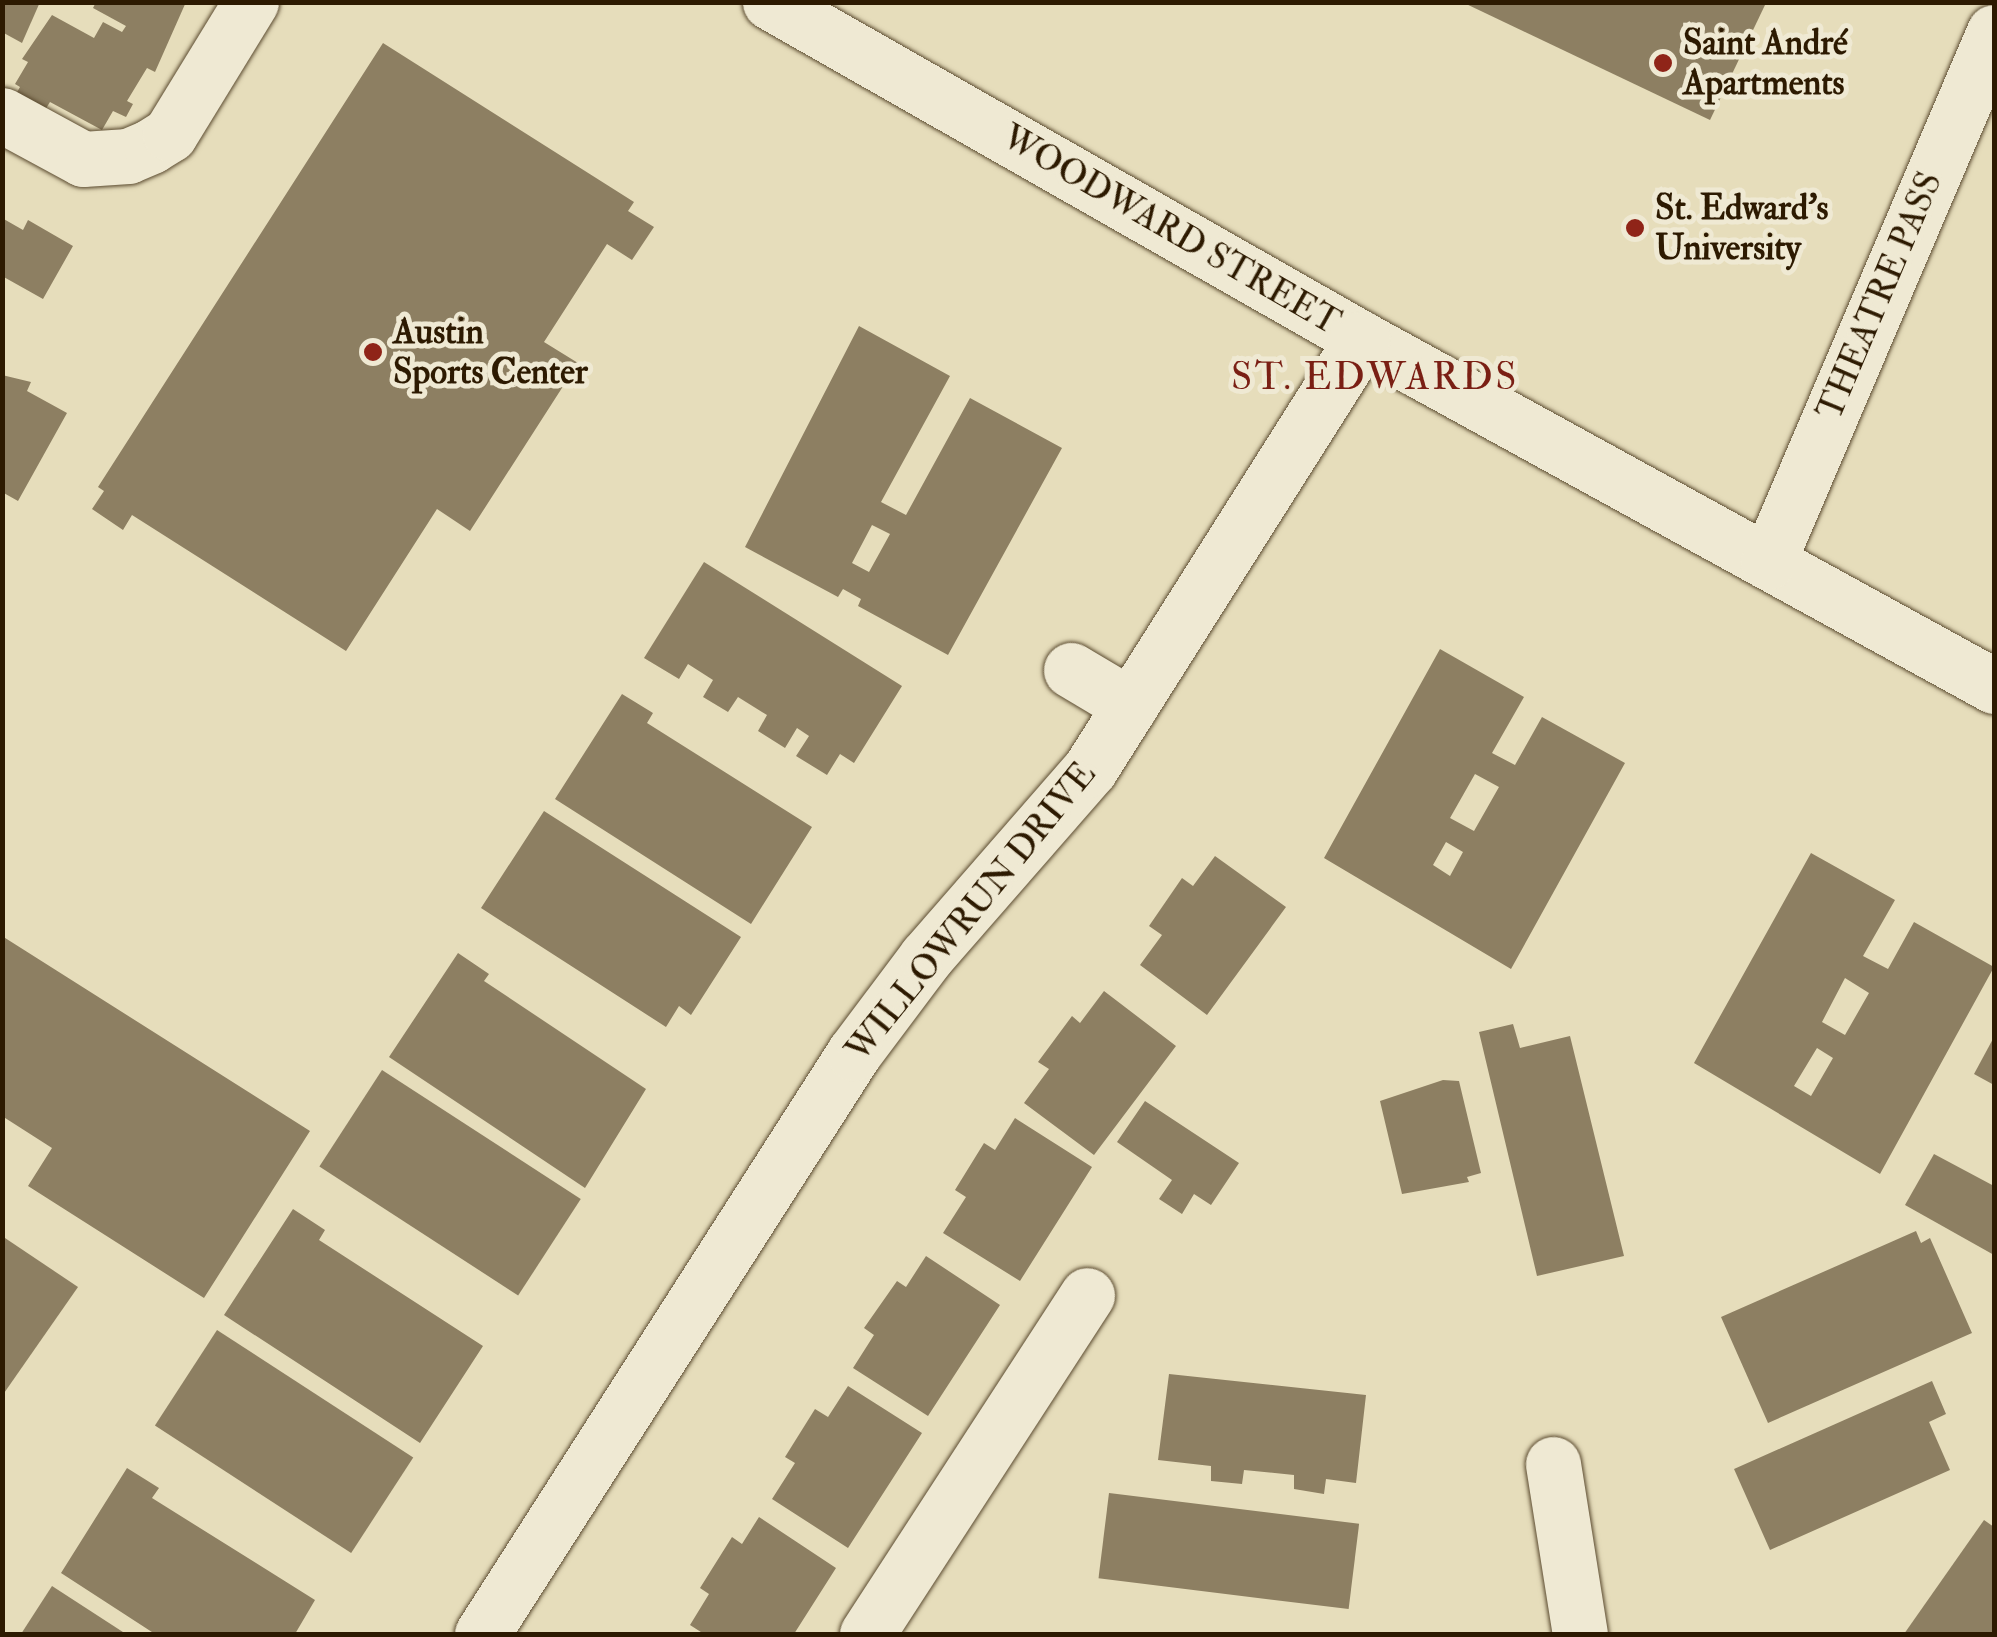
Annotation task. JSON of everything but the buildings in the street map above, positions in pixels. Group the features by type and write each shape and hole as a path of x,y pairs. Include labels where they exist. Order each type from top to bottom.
{"street":[{"path":"2,115 83,159 118,158 151,146 170,134 251,2"},
{"name":"WOODWARD STREET","path":"770,2 1362,339 1994,686"},
{"name":"THEATRE PASS","path":"1768,562 1994,32"},
{"name":"WILLOWRUN DRIVE","path":"482,1634 854,1052 926,957 1090,769 1362,339"},
{"path":"1070,670 1130,705"},
{"path":"866,1634 1087,1296"},
{"path":"1553,1464 1580,1634"}],"place":[{"name":"Saint André Apartments","path":"1663,63"},
{"name":"St. Edward's University","path":"1635,228"},
{"name":"Austin Sports Center","path":"373,352"}],"district":[{"name":"ST. EDWARDS","path":"1375,378"}]}
